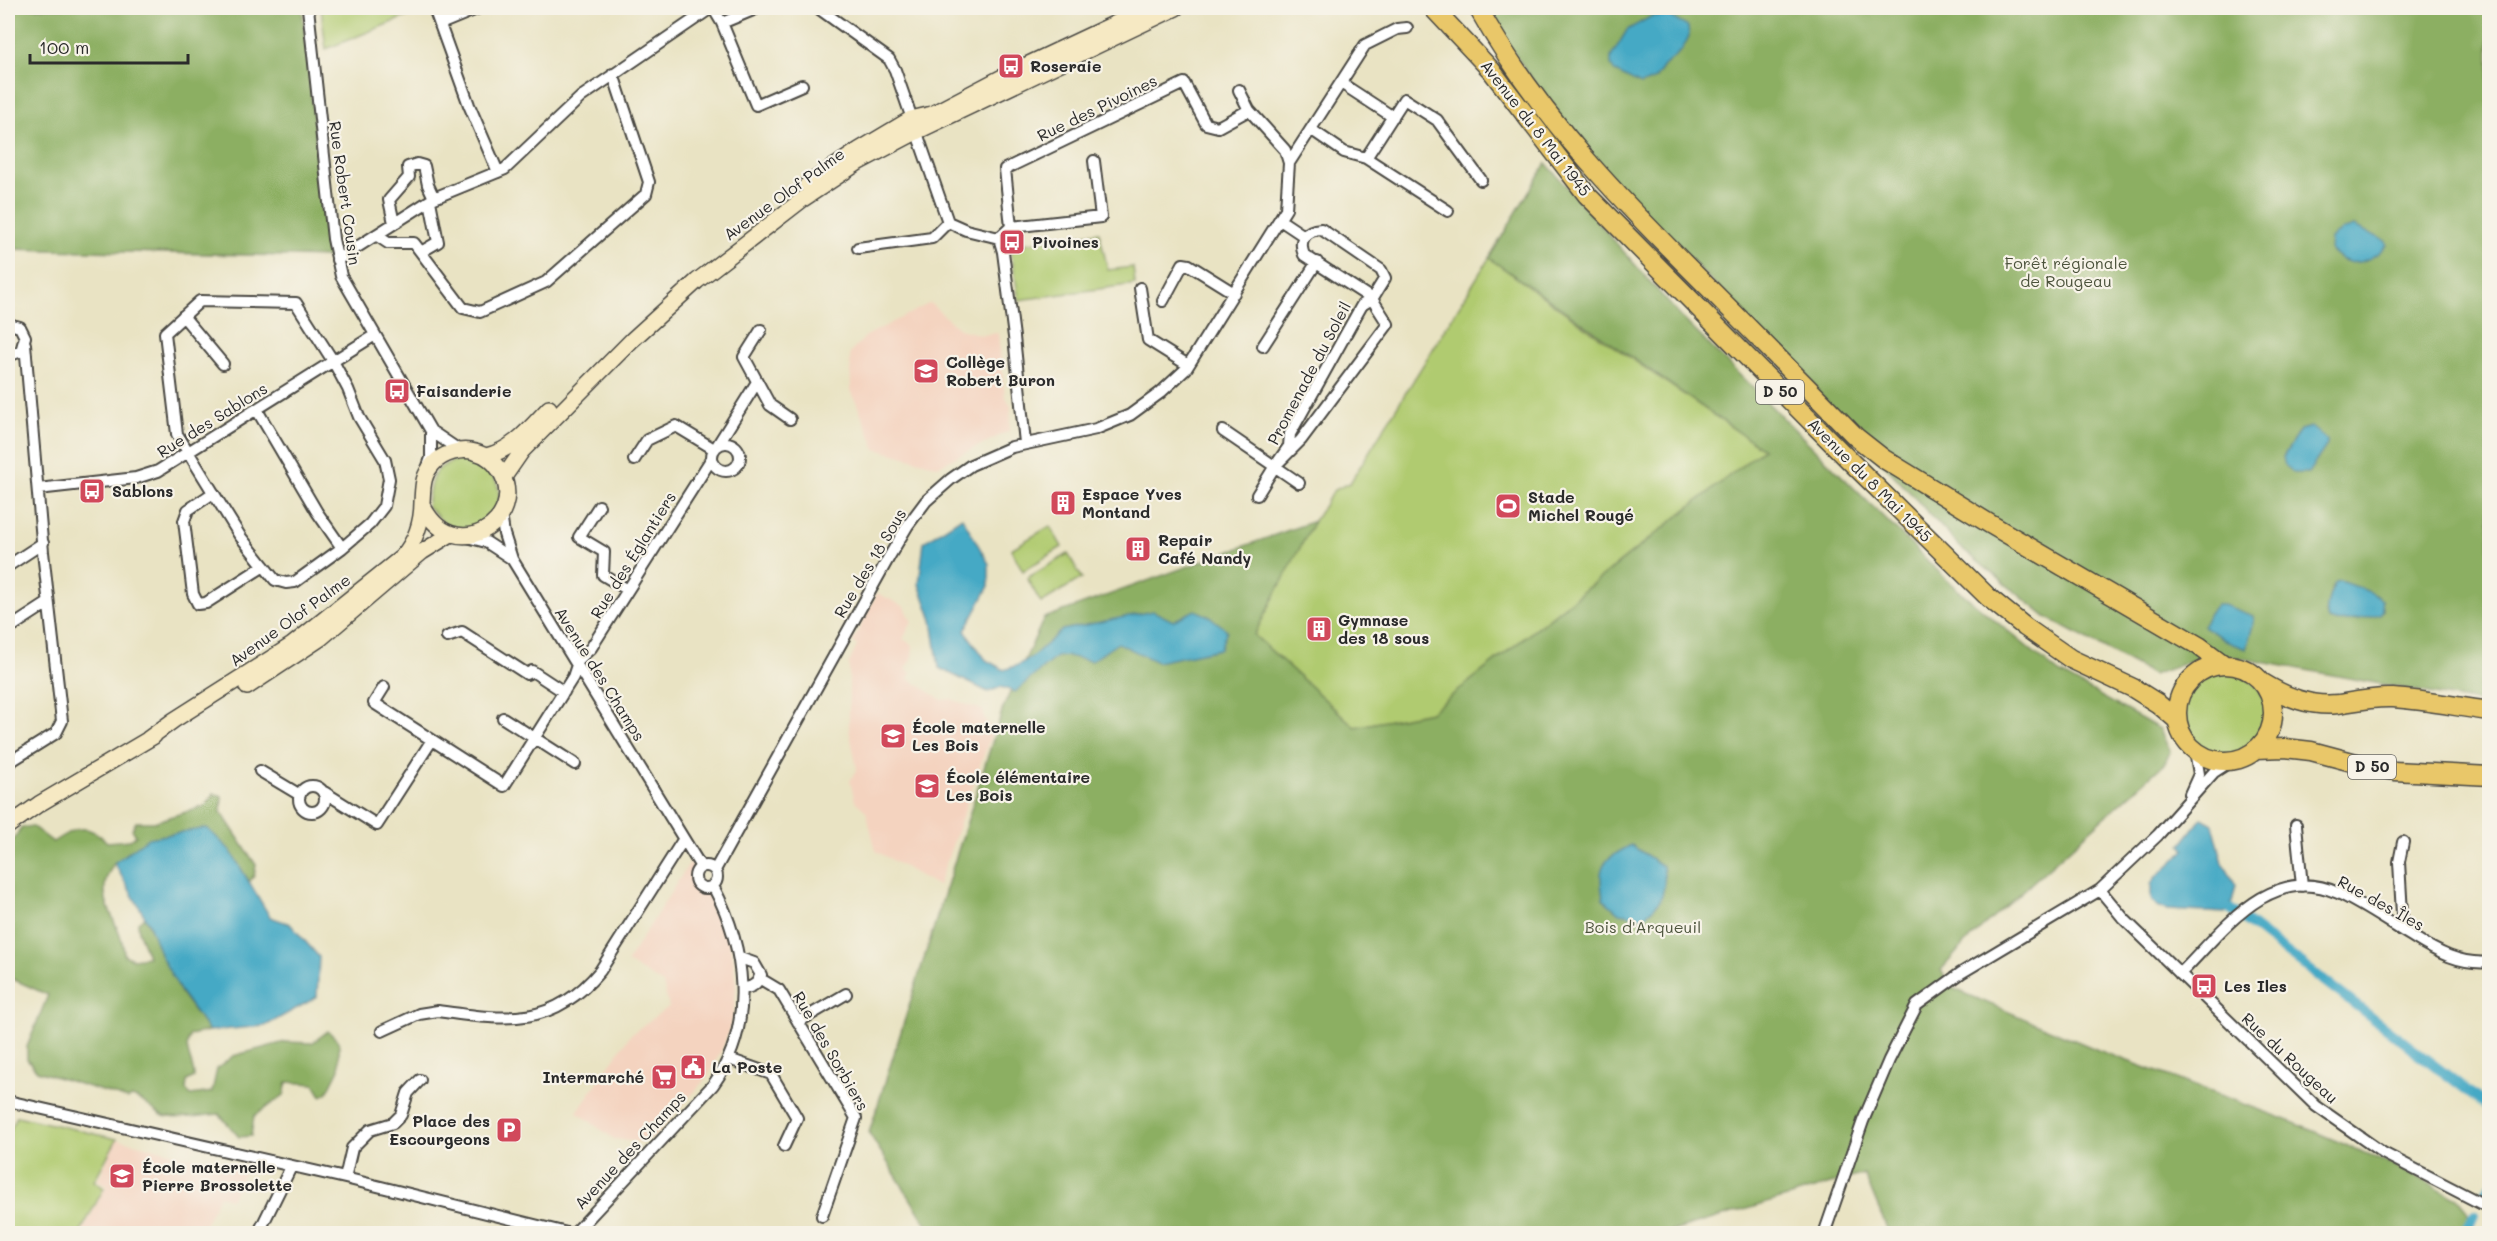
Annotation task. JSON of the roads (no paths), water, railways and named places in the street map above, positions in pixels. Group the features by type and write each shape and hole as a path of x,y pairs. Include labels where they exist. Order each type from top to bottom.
{"main road":[{"name":"Avenue Olof Palme","path":"504,477 522,451 632,340 698,281 803,199 932,114 1148,8"},
{"name":"Avenue Olof Palme","path":"486,456 502,452 513,444 649,310 727,243 829,169 914,126 1176,8"},
{"name":"Avenue du 8 Mai 1945","path":"1433,8 1491,70 1587,195 1833,445 1980,589 2025,627 2071,659 2133,688 2157,703 2177,720"},
{"name":"D 50","path":"1478,8 1503,51 1533,95 1594,171 1857,437 1894,465 2199,646 2223,664"},
{"path":"425,475 434,463 446,454 459,450 473,451 486,456 504,477 507,491 501,514"},
{"name":"Avenue Olof Palme","path":"148,739 292,645 388,569 410,548 418,529 422,504 421,489 425,475"},
{"path":"422,504 429,517 439,528 457,535"},
{"name":"Avenue Olof Palme","path":"8,826 39,804 148,739 228,698 278,668 365,602 422,552 457,535 477,534 489,528 501,514"},
{"path":"2263,682 2270,695 2273,710 2272,724 2266,738 2245,757 2231,760 2206,758 2195,751 2180,732 2177,703 2183,688 2193,676 2207,667 2223,664 2245,669 2282,694 2304,702 2335,704 2374,698 2394,698 2490,711"},
{"name":"D 50","path":"2256,749 2285,748 2394,771 2490,776"}],"street":[{"name":"Rue Robert Cousin","path":"309,8 333,239 341,276 431,431 459,450"},
{"path":"434,8 468,105 498,172"},
{"path":"440,24 479,8"},
{"path":"337,260 432,199 498,172 581,97 712,8 722,23 756,105 802,85"},
{"path":"722,23 758,8"},
{"path":"818,8 889,59 896,70 948,222 966,230 999,238"},
{"path":"1289,163 1365,45 1397,29 1407,28"},
{"path":"376,234 388,243 414,243 463,308 480,312 546,282 646,194 649,182 614,74"},
{"name":"Rue des Pivoines","path":"1011,227 1005,169 1184,83 1206,124 1218,127 1249,110"},
{"path":"1341,83 1393,117"},
{"path":"1239,90 1249,110 1285,150 1289,163"},
{"path":"1366,158 1404,99 1437,120 1480,180"},
{"path":"1312,130 1344,152 1366,158 1448,211"},
{"path":"999,238 1011,227 1101,218 1094,161"},
{"name":"Rue des 18 Sous","path":"715,870 880,572 914,516 935,492 971,465 1025,443 1096,429 1130,415 1160,393 1188,366 1280,220 1286,208 1289,163"},
{"path":"394,223 389,200 409,177 408,167 417,164 424,166 432,199 438,242 421,252"},
{"path":"1280,220 1304,236"},
{"path":"858,248 932,238 948,222"},
{"name":"Promenade du Soleil","path":"1257,495 1275,466 1289,446 1290,434 1362,305 1372,298 1385,278 1381,270 1321,229 1311,230 1304,236 1301,247 1304,255 1372,298 1388,324 1301,440 1275,466"},
{"path":"999,238 1013,326 1025,443"},
{"path":"1263,346 1317,262"},
{"path":"1163,301 1183,264 1189,265 1234,293"},
{"path":"1140,288 1148,340 1188,366"},
{"path":"200,302 296,303 333,361 348,389 359,417 385,460 389,479 384,506 379,514 342,548 295,582 286,583 275,580 240,536 177,434 165,333 200,302"},
{"path":"183,316 223,364"},
{"path":"8,324 20,327 24,332 48,603 62,721 56,733 8,763"},
{"path":"761,330 744,357 770,405 790,419"},
{"name":"Rue des Sablons","path":"38,489 136,477 158,471 375,335"},
{"path":"8,356 21,351 25,344"},
{"name":"Rue des Églantiers","path":"432,740 504,786 564,692 579,659 591,648 758,382"},
{"path":"257,410 317,512 342,548"},
{"path":"634,460 647,440 676,426 714,451"},
{"path":"425,475 431,458 431,431"},
{"path":"1223,431 1299,483"},
{"path":"213,493 188,510 184,521 193,594 198,604 206,603 264,566"},
{"path":"599,506 579,537 603,552 603,575 628,590"},
{"name":"Avenue des Champs","path":"501,514 504,534 512,559 700,867 695,872 696,882 704,888 713,886 731,924 740,958 742,989 737,1035 729,1059 713,1085 572,1233"},
{"name":"Avenue des Champs","path":"457,535 486,542 512,559"},
{"path":"8,566 43,543"},
{"path":"8,629 48,603"},
{"path":"447,637 462,632 527,674 532,671 564,692"},
{"path":"324,792 324,804 314,812 303,807 300,795 304,788 313,785 377,825 432,740 374,704 384,687"},
{"path":"503,718 575,764"},
{"path":"2182,809 2199,774 2195,751"},
{"path":"1824,1233 1863,1121 1893,1051 1917,1005 1961,974 2100,890 2124,870 2214,772 2231,760"},
{"path":"260,771 300,795"},
{"path":"2296,825 2302,886"},
{"path":"382,1031 428,1012 438,1011 512,1019 545,1011 562,1004 600,971 683,840"},
{"path":"2403,842 2399,862 2403,932"},
{"path":"700,867 710,866 715,870 717,878 713,886"},
{"name":"Rue des Îles","path":"2180,974 2246,908 2270,892 2285,887 2302,886 2337,893 2450,957 2474,962 2490,962"},
{"name":"Rue du Rougeau","path":"2100,890 2124,919 2302,1093 2354,1135 2383,1153 2490,1208"},
{"name":"Rue des Sorbiers","path":"740,958 754,963 758,968 759,978 779,990 856,1118 822,1216"},
{"path":"742,989 753,987 759,978"},
{"path":"798,1022 846,994"},
{"path":"729,1059 771,1074 797,1118 784,1146"},
{"path":"345,1178 352,1148 370,1130 393,1123 401,1115 408,1093 420,1080"},
{"path":"8,1101 345,1178 572,1233"},
{"path":"258,1233 291,1167"}],"water":[{"path":"1652,16 1669,16 1688,27 1689,36 1682,50 1664,66 1655,79 1641,85 1615,72 1611,65 1611,57 1627,30"},
{"path":"2354,226 2386,241 2387,244 2375,255 2359,262 2341,259 2330,250 2331,239 2342,230"},
{"path":"2311,427 2327,440 2327,445 2308,473 2294,473 2285,466 2283,457 2300,430"},
{"path":"962,517 989,564 989,586 965,631 986,660 1004,670 1032,657 1062,630 1153,611 1173,621 1195,610 1209,616 1227,630 1220,649 1157,662 1118,643 1091,661 1067,656 1056,657 1015,692 1001,687 988,692 939,668 932,620 919,584 924,542"},
{"path":"2340,581 2370,592 2382,600 2383,610 2380,614 2354,620 2340,622 2328,620 2327,606 2330,595 2336,582"},
{"path":"2216,605 2224,605 2253,616 2254,622 2246,649 2230,643 2203,626"},
{"path":"2202,818 2213,824 2223,863 2236,885 2232,902 2225,913 2167,910 2157,906 2151,899 2151,885 2154,879 2185,850 2181,845"},
{"path":"207,828 230,850 270,917 290,924 319,957 317,997 265,1026 209,1031 181,992 161,956 149,924 114,863 148,838"},
{"path":"1631,845 1663,866 1662,895 1655,907 1643,917 1619,913 1603,899 1601,871 1604,865 1607,860"}],"waterway":[{"path":"2229,908 2490,1108"},
{"path":"2486,1192 2490,1186"},
{"path":"2465,1234 2474,1215"}],"place":[{"name":"Roseraie","path":"1011,66"},
{"name":"Pivoines","path":"1012,242"},
{"name":"Collège Robert Buron","path":"926,371"},
{"name":"Faisanderie","path":"397,391"},
{"name":"Sablons","path":"92,491"},
{"name":"Espace Yves Montand","path":"1063,503"},
{"name":"Stade Michel Rougé","path":"1508,506"},
{"name":"Repair Café Nandy","path":"1138,549"},
{"name":"Gymnase des 18 sous","path":"1319,629"},
{"name":"École maternelle Les Bois","path":"893,736"},
{"name":"École élémentaire Les Bois","path":"927,786"},
{"name":"Les Iles","path":"2204,986"},
{"name":"La Poste","path":"693,1067"},
{"name":"Intermarché","path":"664,1077"},
{"name":"Place des Escourgeons","path":"509,1130"},
{"name":"École maternelle Pierre Brossolette","path":"122,1176"}],"park label":[{"name":"Forêt régionale de Rougeau","path":"2066,272"},
{"name":"Bois d'Arqueuil","path":"1643,927"}]}
